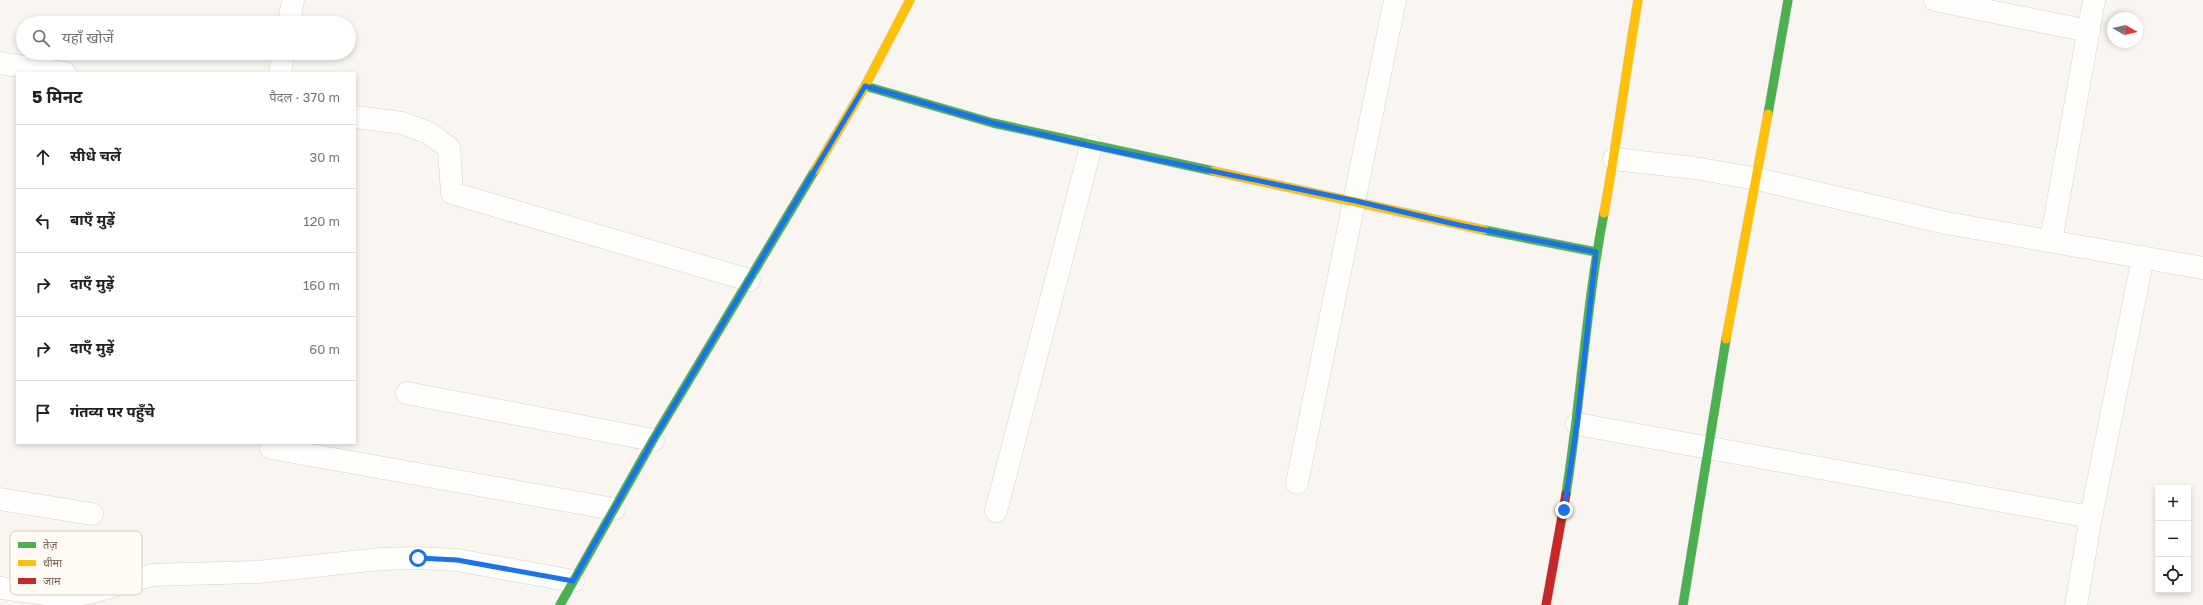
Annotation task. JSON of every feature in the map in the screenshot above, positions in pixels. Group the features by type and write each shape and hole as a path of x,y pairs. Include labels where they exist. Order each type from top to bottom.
{"street":[{"path":"290,16 293,0"},
{"path":"560,605 653,440 865,86 910,0"},
{"path":"1297,483 1356,201 1395,0"},
{"path":"1546,605 1564,510 1577,424 1596,252 1614,158 1622,93 1638,0"},
{"path":"1684,605 1696,518 1709,447 1733,293 1757,179 1788,0"},
{"path":"1935,0 2089,30"},
{"path":"2051,241 2094,0"},
{"path":"280,72 283,60"},
{"path":"0,62 59,72"},
{"path":"865,86 993,123 1091,146 1356,201 1459,225 1596,252"},
{"path":"356,117 402,123 429,133 449,148 452,193 749,280"},
{"path":"996,511 1091,146"},
{"path":"1614,158 1695,168 1757,179 1946,223 2203,268"},
{"path":"2076,605 2091,517 2143,257"},
{"path":"407,393 653,440"},
{"path":"1577,424 2091,517"},
{"path":"272,448 614,509"},
{"path":"0,499 92,514"},
{"path":"142,578 152,575 258,572 380,559 418,558 457,560 573,581"},
{"path":"0,588 10,589"},
{"path":"53,595 76,595"}],"traffic: fast":[{"path":"1768,114 1788,0"},
{"path":"865,86 993,123 1213,171"},
{"path":"560,605 653,440 815,170"},
{"path":"1566,494 1576,424 1588,318 1604,213"},
{"path":"1484,230 1596,252"},
{"path":"1683,605 1726,339"}],"traffic: slow":[{"path":"815,170 865,86 910,0"},
{"path":"1604,213 1638,0"},
{"path":"1726,339 1768,114"},
{"path":"1213,171 1484,230"}],"traffic: jam":[{"path":"1546,605 1566,494"}],"route":[{"path":"418,558 457,560 573,581 653,440 865,86 993,123 1091,146 1205,171 1356,201 1459,225 1596,252 1577,424 1564,510"}]}
